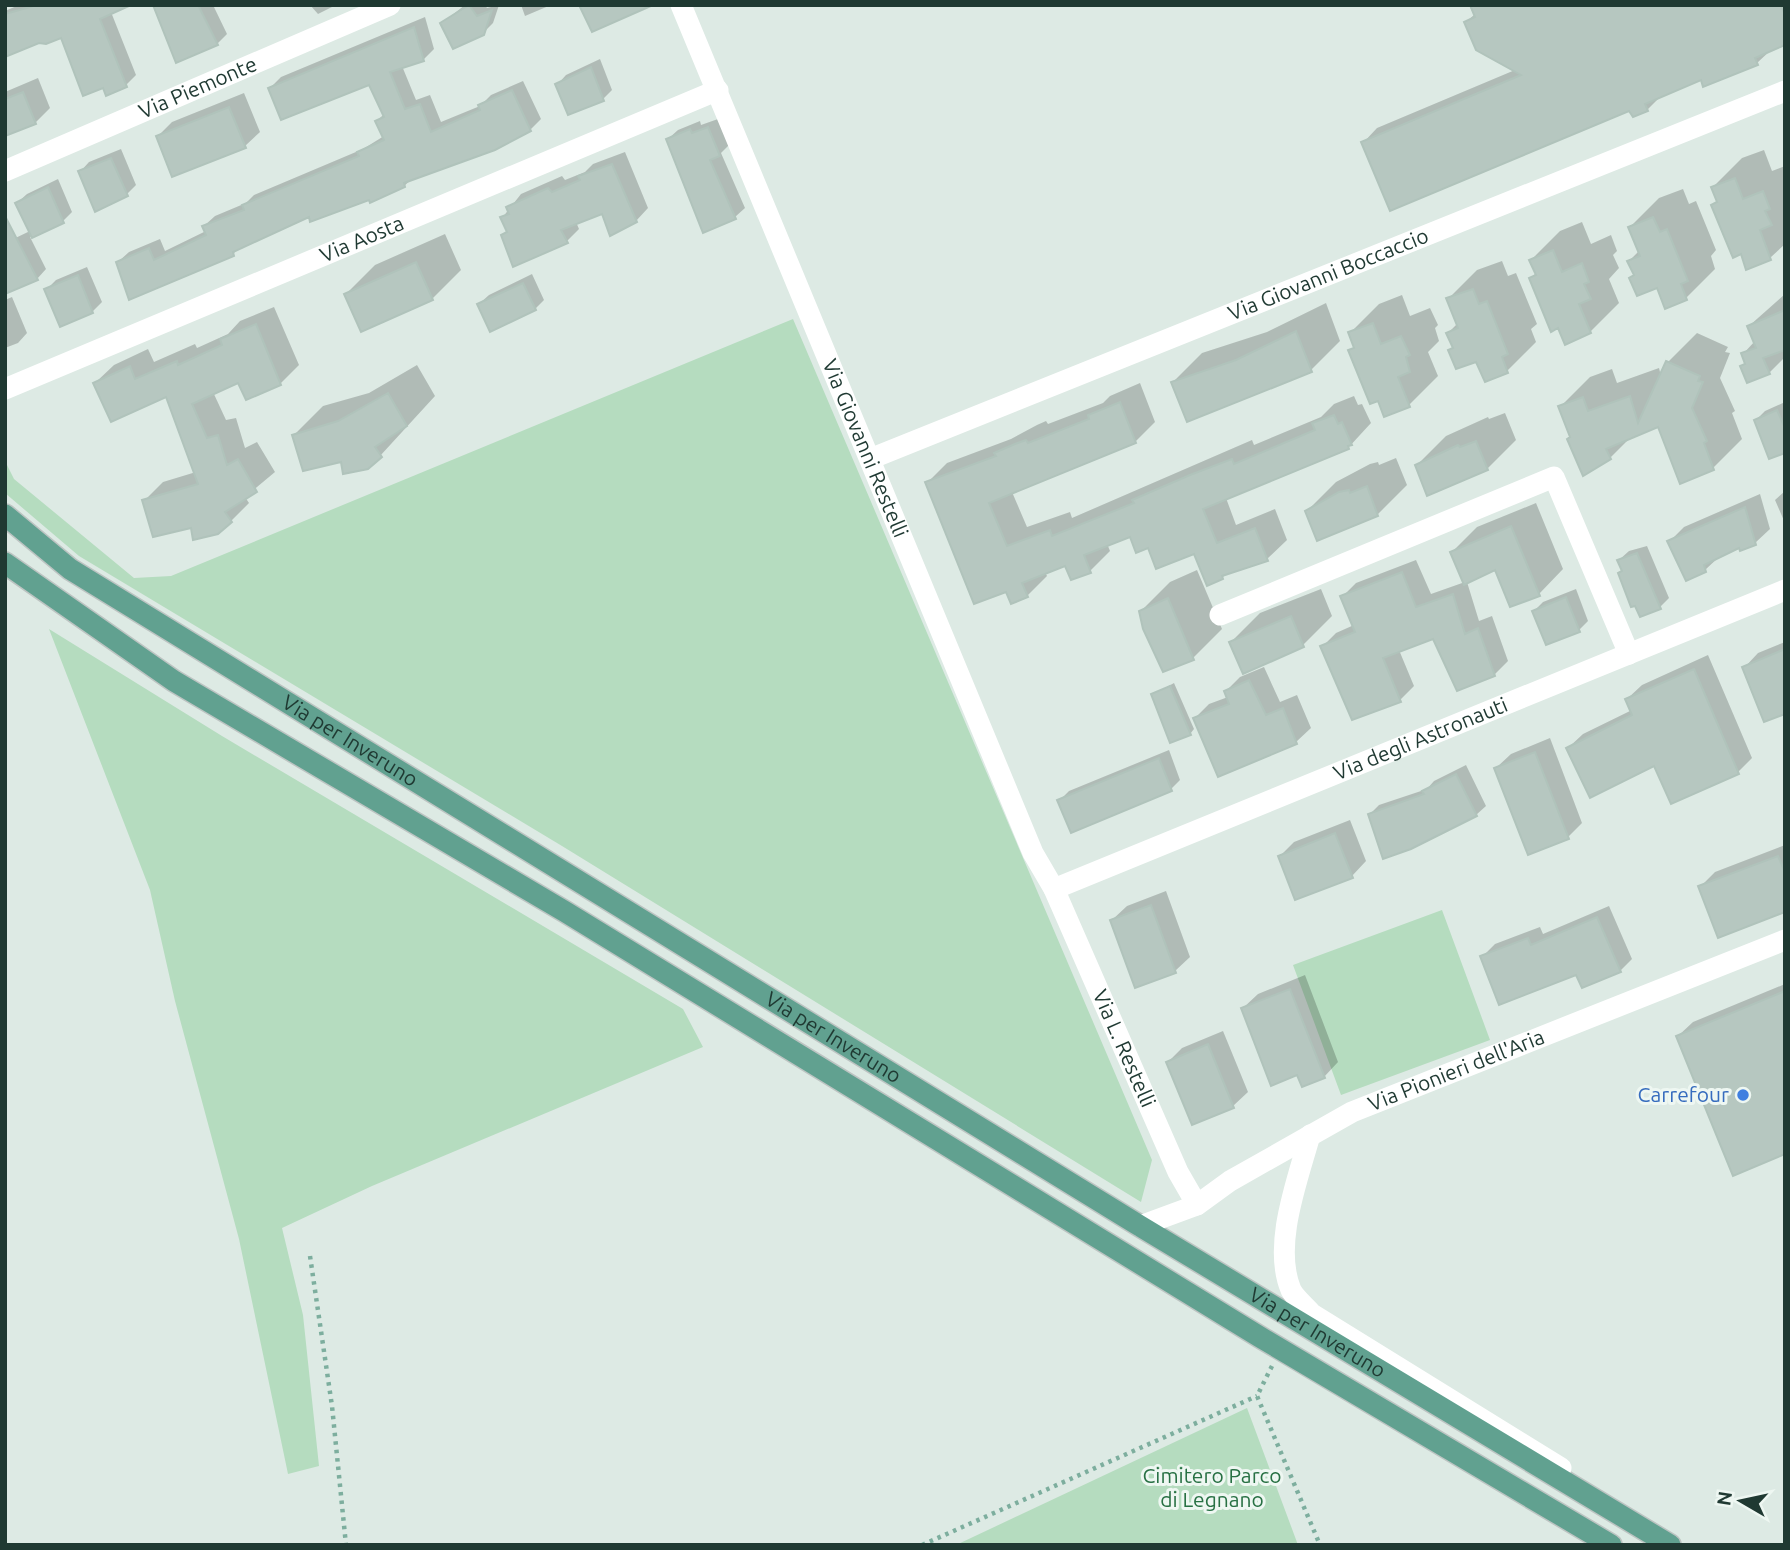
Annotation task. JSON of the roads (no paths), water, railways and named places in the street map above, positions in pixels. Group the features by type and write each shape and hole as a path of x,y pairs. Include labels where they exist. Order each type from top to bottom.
{"main road":[{"name":"Via per Inveruno","path":"5,515 70,569 1140,1226 1668,1543"},
{"name":"Via per Inveruno","path":"5,564 174,681 759,1029 1281,1349 1611,1545"}],"street":[{"name":"Via Piemonte","path":"5,171 390,5"},
{"name":"Via Giovanni Restelli","path":"681,5 1033,853 1054,889"},
{"name":"Via Aosta","path":"5,389 718,90"},
{"name":"Via Giovanni Boccaccio","path":"870,459 1785,91"},
{"path":"1220,615 1554,477 1629,654"},
{"name":"Via degli Astronauti","path":"1054,889 1785,590"},
{"name":"Via L. Restelli","path":"1054,889 1178,1172 1197,1205"},
{"name":"Via Pionieri dell'Aria","path":"1140,1226 1197,1205 1230,1181 1352,1112 1517,1044 1785,940"},
{"path":"1310,1135 1288,1213 1285,1262 1291,1291 1312,1314 1628,1509 1668,1543"}],"place":[{"name":"Carrefour","path":"1743,1095"}],"park label":[{"name":"Cimitero Parco di Legnano","path":"1212,1488"}]}
